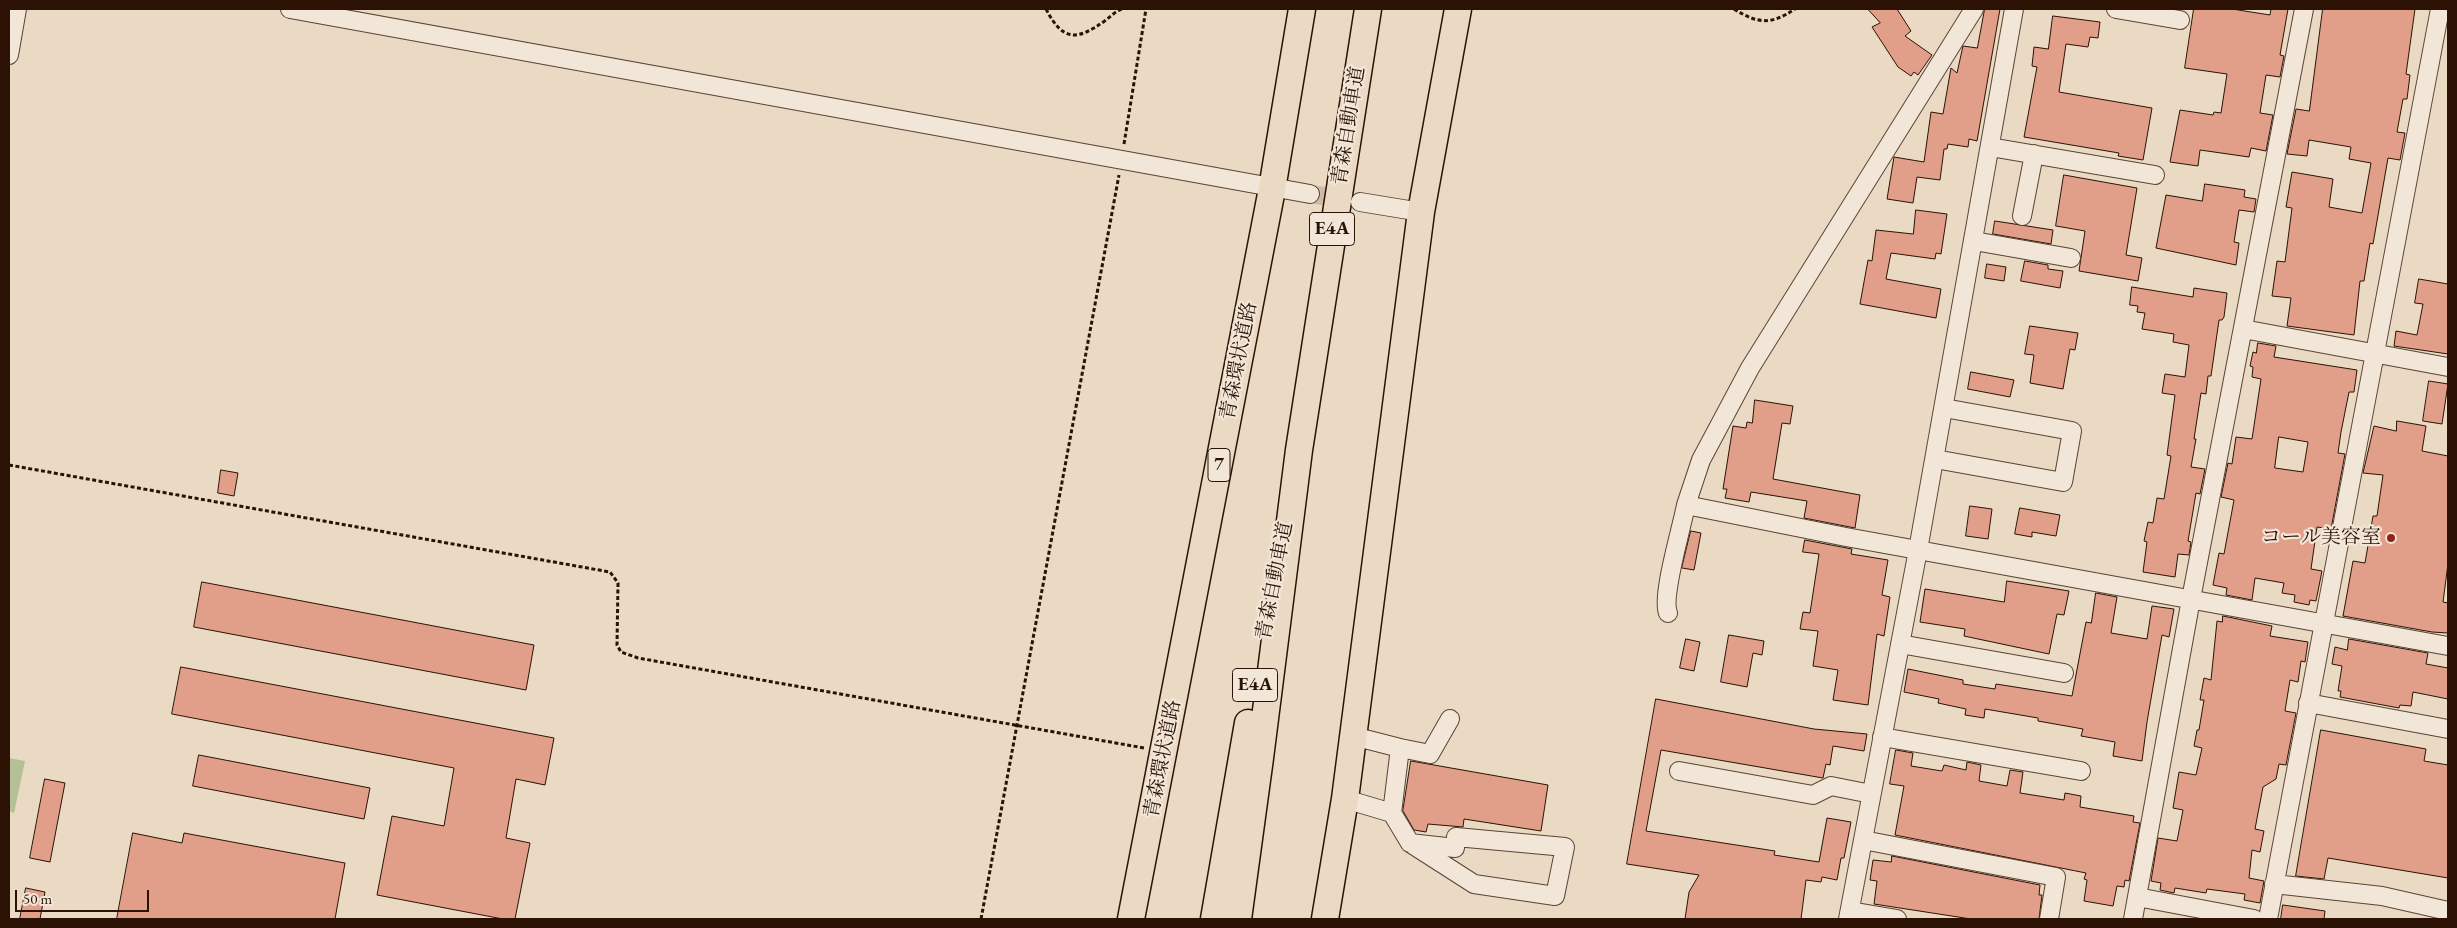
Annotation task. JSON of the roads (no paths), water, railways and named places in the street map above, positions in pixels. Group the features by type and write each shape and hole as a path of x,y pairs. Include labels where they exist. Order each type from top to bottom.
{"highway":[{"name":"青森環状道路","path":"1131,919 1272,189 1302,9"},
{"name":"青森自動車道","path":"1214,919 1299,450 1368,9"},
{"path":"1325,919 1345,799 1421,212 1458,9"},
{"name":"青森自動車道","path":"1238,919 1299,450"}],"street":[{"path":"9,55 17,9"},
{"path":"290,9 1272,189 1310,194"},
{"path":"1668,613 1665,606 1666,591 1686,506 1700,460 1750,368 1974,9"},
{"path":"1897,919 1849,915 1935,459 2014,9"},
{"path":"2116,9 2180,20"},
{"path":"2133,919 2191,599 2304,9"},
{"path":"2268,919 2440,9"},
{"path":"1990,147 2154,175"},
{"path":"2022,216 2034,154"},
{"path":"1360,202 1421,212"},
{"path":"1974,241 2071,258"},
{"path":"2243,329 2448,367"},
{"path":"1935,459 2063,482 2072,431 1944,408"},
{"path":"1686,506 2448,646"},
{"path":"1900,644 2064,673"},
{"path":"2308,703 2448,729"},
{"path":"1353,736 1430,754 1450,719"},
{"path":"1882,737 2081,771"},
{"path":"1400,748 1392,812 1410,843 1474,884 1556,896 1565,847 1456,836 1454,848 1410,843"},
{"path":"1679,771 1813,795 1831,786 1871,794"},
{"path":"1345,799 1392,812"},
{"path":"1863,840 2056,877 2049,919"},
{"path":"2274,884 2382,896 2448,911"},
{"path":"2137,897 2254,919"}],"tunnel":[{"path":"1310,194 1349,200"}],"place":[{"name":"コール美容室","path":"2391,538"}]}
